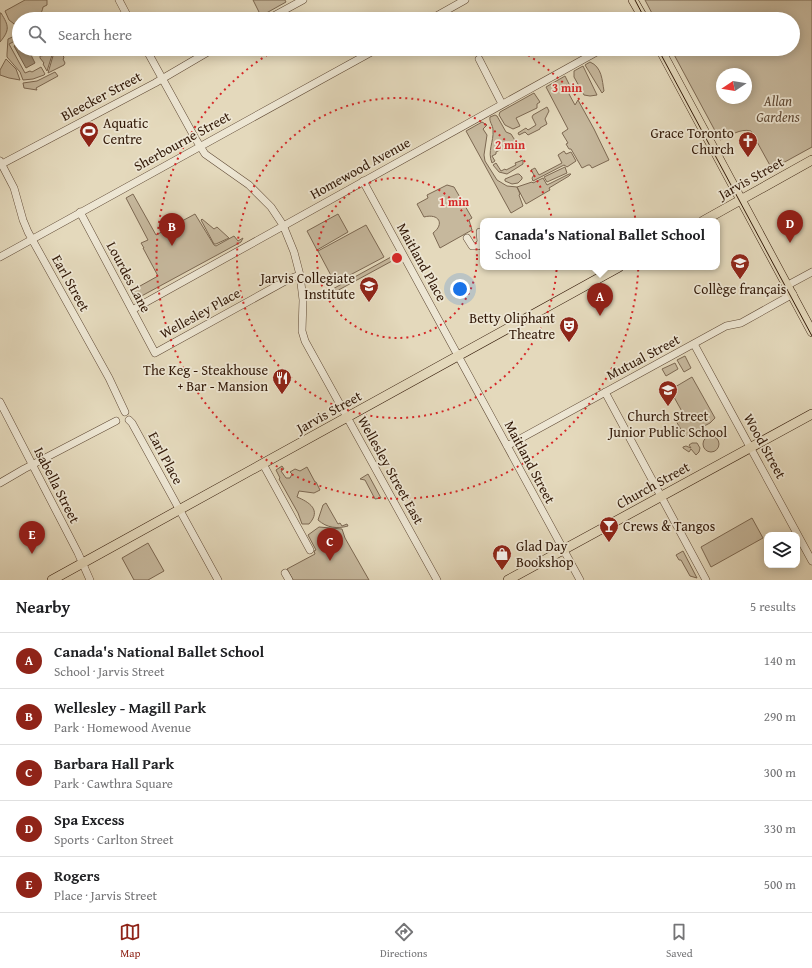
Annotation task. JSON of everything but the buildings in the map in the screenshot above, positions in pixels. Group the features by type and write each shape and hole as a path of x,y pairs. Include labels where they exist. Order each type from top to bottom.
{"main road":[{"path":"633,0 640,12"},
{"path":"664,56 793,294 812,332"},
{"name":"Jarvis Street","path":"708,218 812,160"},
{"name":"Jarvis Street","path":"52,580 614,270"},
{"name":"Church Street","path":"508,580 812,414"}],"street":[{"path":"119,0 125,12"},
{"path":"281,12 303,0"},
{"path":"444,12 465,0"},
{"name":"Wellesley Street East","path":"150,56 200,146 209,158 249,185 271,207 283,225 294,252 300,275 302,288 303,336 437,580"},
{"name":"Bleecker Street","path":"1,164 201,56"},
{"name":"Sherbourne Street","path":"0,256 364,56"},
{"name":"Homewood Avenue","path":"132,310 589,56"},
{"path":"479,59 502,104"},
{"name":"Earl Street","path":"1,164 14,188 23,220 32,239 109,378 125,412"},
{"name":"Maitland Place","path":"363,181 458,356"},
{"name":"Lourdes Lane","path":"80,212 155,353"},
{"path":"467,238 472,246 478,246 480,243"},
{"path":"788,285 812,272"},
{"name":"Wellesley Place","path":"155,353 289,279 300,275"},
{"name":"Mutual Street","path":"507,446 728,325 741,323 793,294"},
{"name":"Wood Street","path":"694,344 812,561"},
{"name":"Maitland Street","path":"458,356 580,580"},
{"path":"605,392 706,580"},
{"name":"Isabella Street","path":"0,402 78,553 90,580"},
{"name":"Earl Place","path":"129,420 218,580"},
{"path":"0,483 116,421"},
{"path":"263,464 310,550"}],"green space":[{"path":"25,0 47,0 47,5 43,7 41,12 12,12 12,22 9,20 5,11"},
{"path":"253,0 285,0 286,2 268,12 259,12"},
{"name":"Allan Gardens","path":"645,0 812,0 812,147 772,169 751,131 739,131 720,140 675,56 800,56 800,12 651,12"},
{"path":"0,13 6,21 7,31 0,42"},
{"path":"12,37 12,42 9,44 12,49 12,56 16,56 25,73 30,71 32,72 41,67 45,74 33,79 23,80 20,72 7,57 8,39"},
{"path":"40,56 52,56 47,71 43,64 44,63"},
{"path":"53,56 63,56 64,65 48,73"},
{"path":"6,59 16,69 20,80 0,75 0,70"},
{"path":"590,62 597,67 601,74 604,91 602,93 585,65"},
{"path":"583,66 597,95 584,95 574,77 574,71"},
{"path":"55,72 58,76 36,88 37,90 24,88 23,83 37,81"},
{"path":"565,76 571,88 569,94 575,105 578,100 609,160 592,168 588,165 582,168 571,149 569,149 566,144 568,143 562,133 568,129 546,87"},
{"path":"534,93 540,102 537,104 537,108 516,118 520,126 513,129 505,125 499,115 500,112"},
{"path":"547,107 549,111 545,119 547,124 528,135 525,132 519,135 518,133 526,128 528,130 536,125 532,117 533,115"},
{"path":"495,115 506,132 511,134 516,142 496,152 496,154 492,156 495,161 492,163 490,150 493,139 493,130 490,117"},
{"path":"482,122 487,125 483,129 487,135 484,155 485,161 497,180 507,186 517,187 520,194 519,195 523,206 511,213 466,131"},
{"path":"564,151 566,154 571,152 576,161 567,167 564,165 533,181 532,178 534,175 531,170 535,168 539,175 562,163 558,155"},
{"path":"523,160 523,164 507,174 499,172 493,165 496,163 501,171 516,165 515,163"},
{"path":"565,167 567,173 547,182 544,177"},
{"path":"517,174 522,177 518,183 512,184 505,181 505,179"},
{"path":"571,174 549,188 550,190 526,204 517,187 532,182 533,183 543,178 547,185"},
{"path":"447,185 454,187 472,218 469,220 472,230 440,248 433,233 439,226 439,220 429,216 424,217 417,204 428,198 427,195"},
{"path":"133,194 156,235 195,214 216,246 234,236 238,241 243,238 241,242 136,299 131,291 158,276 141,243 148,240 126,198"},
{"path":"338,214 348,232 317,250 307,231"},
{"path":"202,219 214,229 217,227 229,238 214,244 201,220"},
{"path":"366,225 384,257 335,283 318,251"},
{"path":"391,257 392,261 322,299 320,296"},
{"path":"685,356 691,368 684,372 677,360"},
{"path":"675,363 678,369 666,376 662,369"},
{"path":"692,377 715,418 710,423 685,436 676,421 684,415 670,390"},
{"path":"711,436 718,441 719,444 714,451 711,452 704,447 703,444 708,437"},
{"path":"692,443 697,443 700,448 696,455 691,449 689,452 683,448 686,446 691,448 689,445"},
{"path":"282,466 284,469 281,471 286,478 290,478 292,474 290,472 295,469 300,471 307,467 320,490 314,493 299,491 297,497 306,501 314,511 313,519 309,524 302,524 298,513 279,479 280,478 276,470"},
{"path":"368,474 381,498 375,499 365,480 360,479"},
{"path":"326,503 338,524 340,523 342,526 347,524 348,526 332,527 325,525 318,520 323,505"},
{"path":"752,518 763,538 711,567 701,547"},
{"path":"319,527 342,529 345,538 369,580 293,580 287,569 315,554 314,551 316,550 308,535"},
{"path":"148,543 164,571 148,580 134,580 122,558"},
{"path":"683,551 697,578 690,576 681,560 679,560 676,555"}],"shaded area":[{"path":"19,56 32,56 35,63 26,68"}],"tram line":[{"path":"635,0 641,12"},
{"path":"662,56 812,336"}],"place":[{"name":"Aquatic Centre","path":"89,148"},
{"name":"Grace Toronto Church","path":"748,158"},
{"name":"Spa Excess","path":"790,243"},
{"name":"Wellesley - Magill Park","path":"172,246"},
{"name":"Collège français","path":"740,280"},
{"name":"Jarvis Collegiate Institute","path":"369,303"},
{"name":"Canada's National Ballet School","path":"600,316"},
{"name":"Betty Oliphant Theatre","path":"569,343"},
{"name":"The Keg - Steakhouse + Bar - Mansion","path":"282,395"},
{"name":"Church Street Junior Public School","path":"668,407"},
{"name":"Crews & Tangos","path":"609,543"},
{"name":"Rogers","path":"32,554"},
{"name":"Barbara Hall Park","path":"330,561"},
{"name":"Glad Day Bookshop","path":"502,571"}]}
